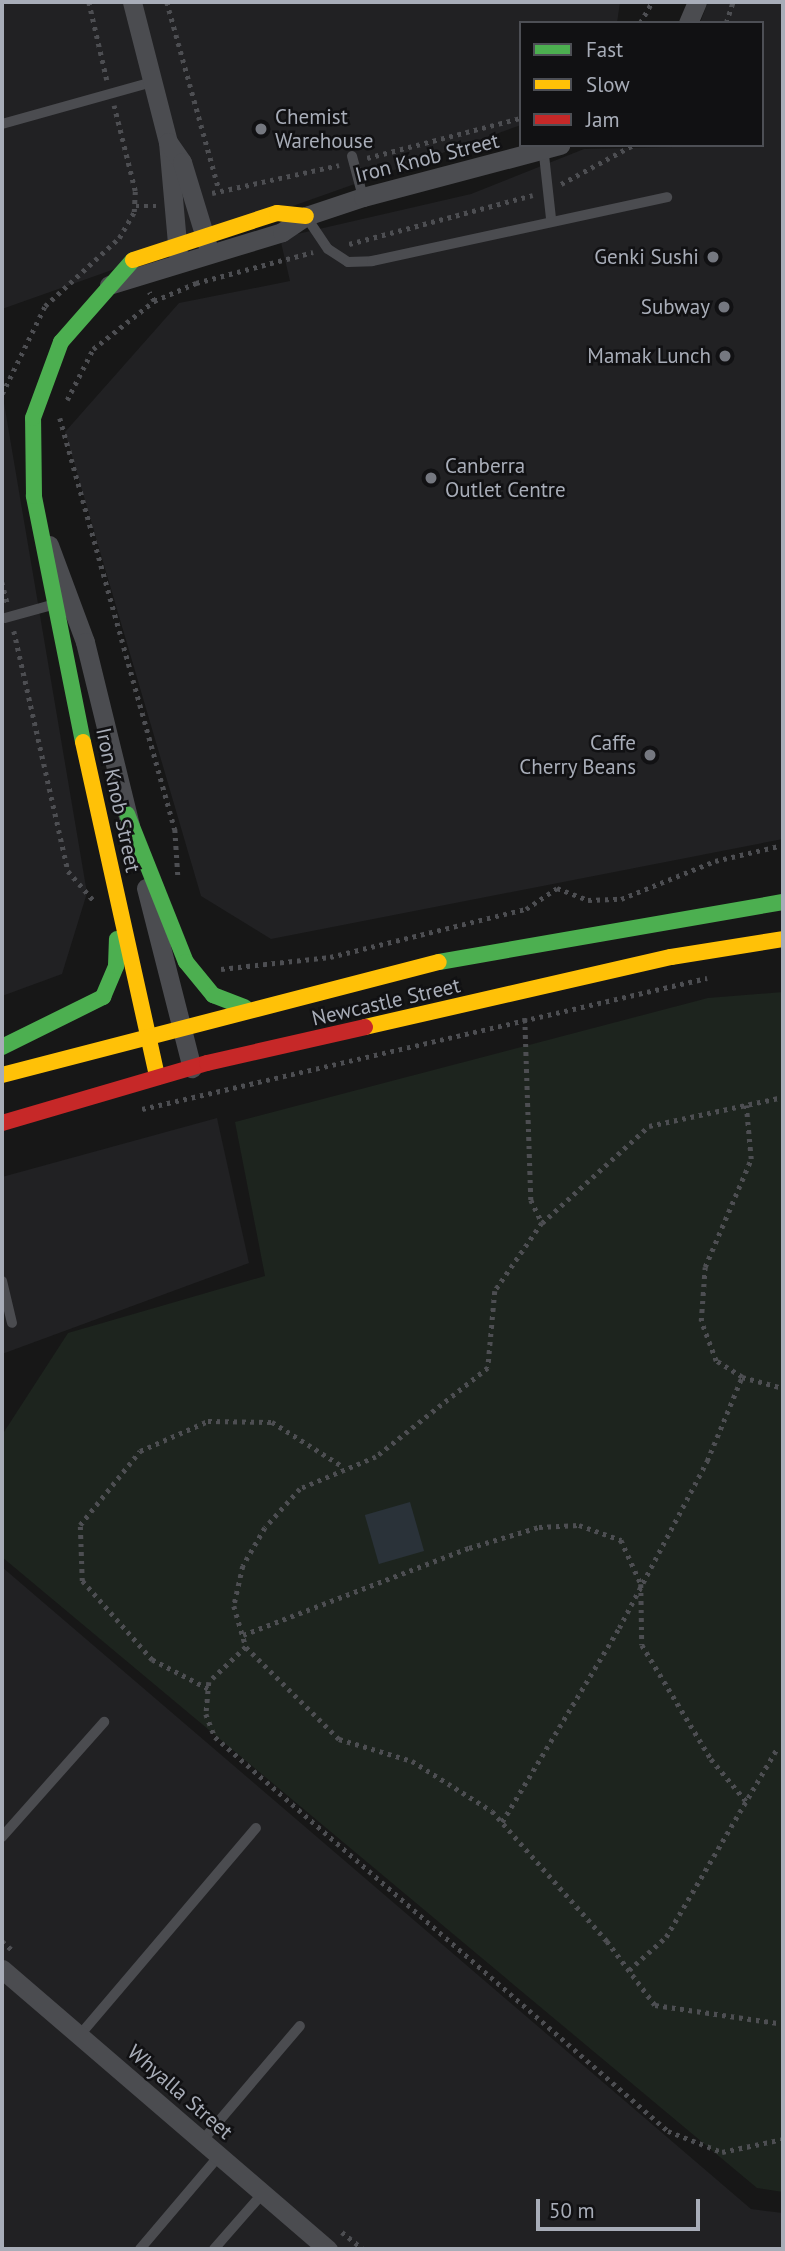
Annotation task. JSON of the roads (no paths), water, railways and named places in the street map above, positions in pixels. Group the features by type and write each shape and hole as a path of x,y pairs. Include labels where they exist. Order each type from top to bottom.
{"main road":[{"name":"Iron Knob Street","path":"137,268 173,240 277,213 306,216"},
{"name":"Iron Knob Street","path":"42,532 29,456 33,418 61,342 109,285"},
{"name":"Iron Knob Street","path":"62,603 113,884 145,1034 157,1077"},
{"path":"127,814 186,962 212,995 245,1007"},
{"path":"2,1047 103,997 116,966 113,884"},
{"name":"Newcastle Street","path":"2,1075 245,1007 495,947 783,902"},
{"name":"Newcastle Street","path":"2,1123 192,1068 671,957 783,939"}],"street":[{"path":"132,2 168,142 194,198 209,252"},
{"path":"689,21 697,2"},
{"path":"168,142 173,240 180,261"},
{"name":"Iron Knob Street","path":"109,285 137,268 180,261 282,232 306,216 363,197 549,147"},
{"name":"Iron Knob Street","path":"42,532 127,814 192,1068"},
{"name":"Whyalla Street","path":"2,1969 328,2249"}],"lane":[{"path":"2,124 152,82"},
{"path":"549,147 551,218"},
{"path":"352,159 363,197"},
{"path":"306,216 328,249 348,262 372,261 551,218 667,197"},
{"path":"8,617 62,603"},
{"path":"2,1281 12,1323"},
{"path":"2,1838 104,1722"},
{"path":"79,2036 257,1828"},
{"path":"202,2141 300,2026"},
{"path":"140,2249 219,2156"},
{"path":"214,2249 263,2193"}],"place":[{"name":"Chemist Warehouse","path":"261,129"},
{"name":"Genki Sushi","path":"713,257"},
{"name":"Subway","path":"724,307"},
{"name":"Mamak Lunch","path":"725,356"},
{"name":"Canberra Outlet Centre","path":"431,478"},
{"name":"Caffe Cherry Beans","path":"650,755"}]}
